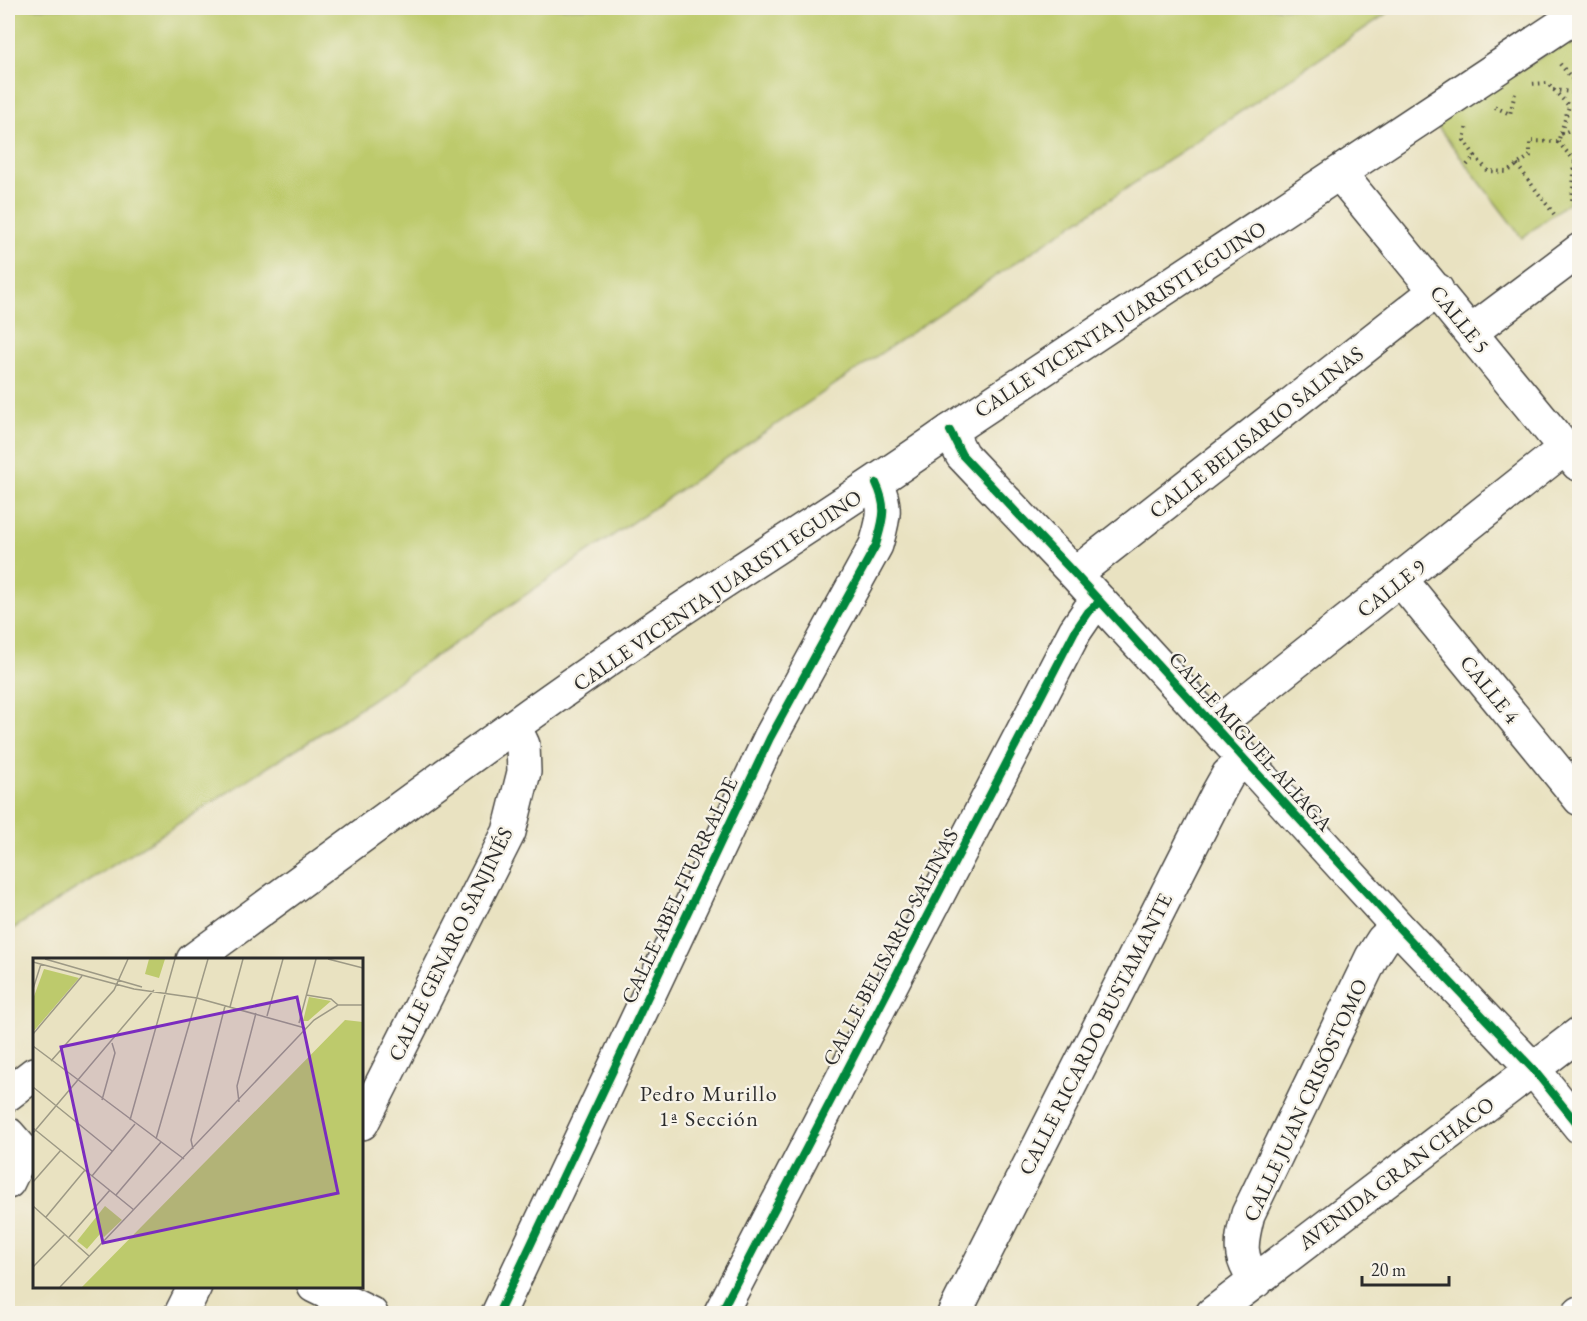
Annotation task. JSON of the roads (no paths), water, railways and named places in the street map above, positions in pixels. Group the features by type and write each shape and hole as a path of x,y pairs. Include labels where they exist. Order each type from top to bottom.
{"street":[{"name":"CALLE VICENTA JUARISTI EGUINO","path":"196,958 514,726 665,621 876,483 950,431 1580,13"},
{"name":"CALLE 5","path":"1340,174 1572,457"},
{"path":"1471,332 1580,250"},
{"name":"CALLE BELISARIO SALINAS","path":"1075,574 1437,290"},
{"name":"CALLE MIGUEL ALIAGA","path":"950,431 962,455 1100,601 1398,927 1533,1069 1580,1127"},
{"name":"CALLE 9","path":"1215,726 1401,580 1572,457"},
{"name":"CALLE ABEL ITURRALDE","path":"498,1314 770,738 876,545 884,514 883,498 876,483"},
{"name":"CALLE 4","path":"1401,580 1580,798"},
{"name":"CALLE BELISARIO SALINAS","path":"720,1314 1075,631 1088,612 1100,601"},
{"name":"CALLE GENARO SANJINÉS","path":"363,1121 509,832 524,772 523,745 514,726"},
{"name":"CALLE RICARDO BUSTAMANTE","path":"954,1314 1219,791 1228,775 1244,760"},
{"name":"CALLE JUAN CRISÓSTOMO","path":"1256,1281 1247,1269 1242,1254 1242,1239 1248,1214 1372,957 1383,940 1398,927"},
{"name":"AVENIDA GRAN CHACO","path":"1212,1314 1580,1033"},
{"path":"8,1094 33,1075"},
{"path":"8,1182 22,1147"},
{"path":"181,1314 194,1288"},
{"path":"316,1288 371,1314"}],"district":[{"name":"Pedro Murillo 1ª Sección","path":"709,1106"}]}
